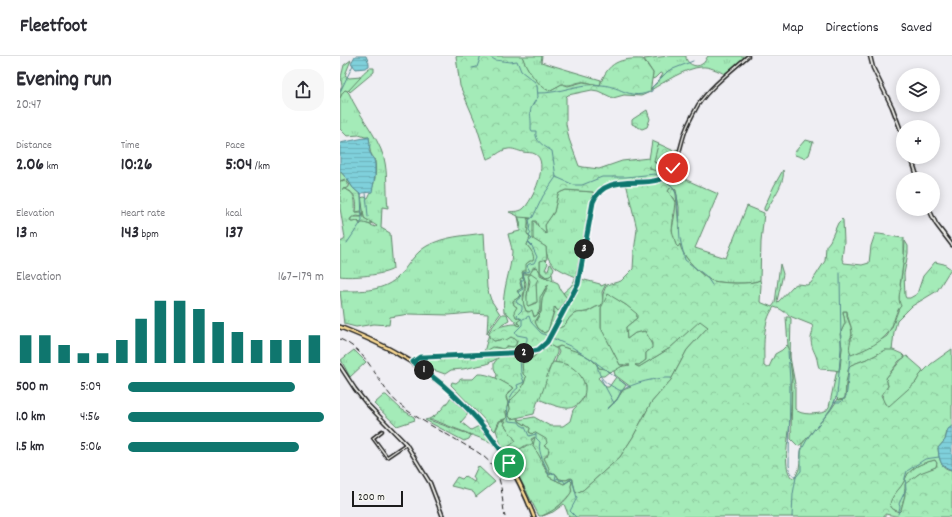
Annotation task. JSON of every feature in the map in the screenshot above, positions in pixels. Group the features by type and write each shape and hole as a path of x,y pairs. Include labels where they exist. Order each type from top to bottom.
{"main road":[{"path":"340,327 386,347 413,362 453,394 485,428 503,453 516,475 534,517"}],"street":[{"path":"413,362 420,357 529,352 541,347 547,342 576,287 593,202 596,195 611,185 655,181 667,176 674,166 685,132 699,104 708,92 748,56"},
{"path":"870,56 873,68 897,120"},
{"path":"932,216 936,224 952,245"},
{"path":"340,366 366,403 406,444 430,483 444,517"},
{"path":"382,431 373,438 387,457 406,444"}],"green space":[{"path":"456,56 522,56 532,76 540,85 549,91 562,84 568,86 583,82 600,85 603,77 611,66 628,59 643,59 653,73 650,92 641,96 624,95 613,98 598,91 592,90 568,95 566,97 566,124 569,139 579,166 599,169 622,161 649,158 650,169 666,174 671,168 654,161 658,145 659,144 674,151 677,149 680,152 676,170 667,181 676,190 670,188 668,191 675,202 672,230 676,245 678,247 680,244 681,249 688,260 703,276 708,279 730,283 751,283 760,280 760,302 772,307 775,303 780,264 783,274 778,302 793,286 797,284 807,285 811,283 825,261 826,246 830,241 838,223 842,219 844,242 842,259 844,263 862,265 869,263 871,246 875,234 904,238 904,257 899,297 901,306 896,313 891,328 884,337 874,345 851,355 849,349 852,330 847,311 843,311 845,323 840,334 842,348 839,371 820,369 811,343 813,330 812,325 792,317 774,307 767,320 764,343 764,366 767,368 769,367 775,354 787,345 789,348 792,379 786,458 788,472 791,477 795,478 799,469 802,444 830,411 838,399 845,399 848,370 851,365 885,350 893,350 905,357 899,361 886,378 888,386 881,395 885,404 889,406 916,382 920,375 931,364 952,349 952,426 947,431 945,440 938,448 941,462 945,468 952,470 952,517 901,517 885,514 885,517 569,517 564,504 553,512 542,516 563,503 572,491 572,482 570,480 564,484 549,477 533,446 535,437 531,439 533,443 520,449 507,448 516,441 504,424 506,421 502,421 507,418 506,412 508,403 506,396 514,388 496,378 497,375 494,368 494,363 498,356 482,356 484,352 492,347 503,349 507,346 513,347 516,345 517,340 511,337 506,340 503,339 494,341 489,337 489,333 494,329 505,325 520,325 517,322 521,319 516,317 514,312 517,307 514,305 513,301 521,296 517,291 522,288 520,279 523,277 523,274 523,271 526,271 526,264 533,261 532,253 527,245 530,238 527,233 529,221 527,218 531,218 518,217 509,212 521,210 527,205 535,190 541,164 539,158 535,154 512,149 500,152 487,159 475,121 460,86","holes":["625,185 627,187 637,229 633,269 621,281 607,285 603,294 601,306 587,312 575,313 563,327 557,328 557,325 582,279 581,277 594,203 604,191 611,187","566,190 593,192 594,194 589,211 577,276 571,286 563,293 567,298 560,310 558,311 554,307 554,312 548,331 544,333 538,328 535,322 541,312 542,298 549,284 540,297 540,312 534,317 532,310 529,312 526,311 523,302 525,284 523,274 530,274 533,268 536,267 542,276 553,280 552,274 548,277 543,275 540,271 540,261 547,259 546,247 533,239 533,221 536,221 539,228 546,234 545,225 554,212 558,194","608,294 637,314 637,318 626,327 627,339 635,333 645,331 652,343 652,348 646,353 646,360 639,365 635,365 639,367 670,348 700,321 708,327 687,350 671,380 651,403 633,437 620,457 583,490 576,493 572,478 566,480 559,479 555,473 550,474 544,458 548,454 548,448 544,446 547,443 546,439 534,432 532,434 529,432 530,428 519,421 518,418 511,419 508,414 510,409 509,402 523,386 526,377 523,374 522,363 529,361 548,344 555,348 560,346 576,351 592,360 599,368 605,369 609,372 614,371 624,365 620,365 601,328 601,308","935,460 937,463 936,467 920,473 905,484 905,495 901,510 899,512 893,509 890,502 892,498 909,473 920,465"]},
{"path":"522,56 542,56 541,62 601,80 601,84 598,85 578,82 569,85 562,84 549,91 540,85 532,76"},
{"path":"668,56 686,56 689,63 697,66 705,62 708,56 746,56 725,74 707,67 695,68 675,76 651,90 663,74 660,73 652,79 653,73 644,59"},
{"path":"351,60 345,75 349,78 361,77 348,91 345,90 343,92 340,98 344,65"},
{"path":"369,68 374,68 374,72 350,92 348,89"},
{"path":"346,90 381,149 386,170 388,208 382,207 381,228 390,233 393,269 383,273 367,276 340,276 340,242 345,238 340,208 340,181 345,180 348,183 348,187 345,189 352,193 355,202 355,212 362,212 363,217 357,216 350,219 351,222 358,221 360,225 362,222 376,227 377,226 364,218 361,198 368,198 372,190 375,176 376,166 370,151 369,137 359,135 347,136 340,129 340,98 343,91"},
{"path":"647,110 650,119 647,127 642,129 632,124 633,119"},
{"path":"805,140 813,142 809,155 804,158 795,155 794,153"},
{"path":"652,141 659,144 654,162 656,164 671,168 666,174 654,171 650,168 649,159"},
{"path":"783,170 782,180 778,191 766,211 764,208"},
{"path":"340,171 353,188 361,195 364,218 372,223 371,225 360,223 358,221 350,221 352,217 362,217 363,214 361,211 356,212 356,200 353,194 350,191 342,189 348,188 350,185 345,179 340,181"},
{"path":"673,173 718,194 695,248 726,258 747,206 764,213 761,242 760,280 751,283 713,281 704,276 693,266 684,254 680,245 678,247 674,243 672,232 675,202 668,191 670,188 675,190 676,194 679,229 679,207 676,190 667,181"},
{"path":"566,190 593,192 594,194 589,211 576,277 555,266 549,259 546,247 534,241 532,236 534,220 546,234 545,225 554,212 558,194"},
{"path":"518,216 531,217 531,219 528,218 527,233 530,238 527,245 533,253 534,259 532,262 530,261 527,263 526,272 522,272 523,277 520,283 522,290 517,291 521,296 513,301 514,305 517,307 516,317 521,319 518,323 520,325 519,326 508,314 504,312 503,304 512,252 508,234 520,231"},
{"path":"484,233 487,288 491,300 500,314 487,334 488,314 409,314 390,317 389,325 374,324 356,327 344,324 340,291 380,288 394,281 416,255 427,246 448,238"},
{"path":"905,241 908,246 904,274 906,298 910,298 917,294 923,276 935,262 944,264 951,269 937,291 912,306 897,321 892,351 885,350 851,365 846,382 845,399 839,400 836,397 831,409 820,424 808,438 798,446 791,439 792,374 789,360 786,317 790,317 791,319 790,357 795,384 795,409 805,414 825,412 829,407 837,370 840,369 842,348 840,334 845,323 843,311 847,311 847,317 852,335 850,339 854,354 887,336 899,308"},
{"path":"544,259 548,263 545,270 548,270 550,264 554,268 551,276 546,277 540,272 540,275 558,283 560,289 567,298 559,311 555,307 548,331 544,333 538,328 535,322 541,312 542,298 547,286 542,294 540,309 536,316 534,316 532,311 526,311 523,303 526,283 523,274 529,274 535,267 540,271 540,261","holes":["529,278 536,282 536,303 528,306 527,296"]},
{"path":"531,274 538,279 536,283 537,302 528,306 527,296 530,281 528,276"},
{"path":"581,279 600,284 601,286 606,284 602,292 603,302 609,294 637,314 637,318 626,327 627,339 635,333 645,331 653,347 646,353 646,360 639,365 635,365 639,367 670,348 700,320 708,327 687,350 671,380 651,403 633,437 620,457 583,490 576,493 573,479 559,479 557,475 550,474 544,458 547,456 549,450 544,446 544,438 529,432 530,428 518,420 534,417 550,426 563,426 570,421 573,410 584,398 585,385 580,375 569,366 555,362 559,352 557,348 560,346 587,356 596,363 599,368 605,369 609,372 598,378 606,387 609,387 616,377 626,385 608,409 616,401 623,390 631,387 615,375 614,371 616,369 622,366 630,365 620,365 602,331 601,306 586,312 575,313 563,327 557,328 557,325 571,301"},
{"path":"502,314 507,314 509,320 502,324 500,328 497,328 494,341 512,337 517,340 516,345 513,347 507,346 503,349 495,347 484,352 490,330"},
{"path":"548,344 557,349 557,353 548,372 545,390 537,403 534,414 511,419 508,414 510,409 509,402 521,389 526,377 523,374 522,363 529,361"},
{"path":"354,350 366,362 350,377 341,360"},
{"path":"498,356 498,358 487,364 451,370 445,374 425,367 418,359"},
{"path":"907,356 923,371 916,382 891,406 887,406 882,398 888,386 886,378 902,359"},
{"path":"553,362 566,364 573,368 584,382 585,393 583,398 573,407 559,407 539,399"},
{"path":"478,374 492,376 514,387 508,393 506,398 508,403 506,412 507,418 499,421 495,431 451,385 452,382 456,383 461,379 473,379"},
{"path":"386,395 401,409 414,417 415,420 397,426 374,404"},
{"path":"451,397 468,414 461,422 471,430 479,426 493,443 433,420 429,420 471,435 469,439 464,441 425,420 433,417 443,408"},
{"path":"505,420 504,424 516,441 507,448 522,448 536,437 533,446 539,455 549,477 564,484 570,480 572,482 572,492 548,514 539,516 512,463 501,445 496,430 500,421"},
{"path":"935,460 937,463 936,467 917,475 905,488 905,495 900,512 894,509 890,502 909,473 914,468 926,462"},
{"path":"478,466 495,482 476,497 471,491 451,486 457,477 462,479 465,476 474,482 475,480 473,477"}],"water":[{"path":"355,56 366,56 369,66 356,69 351,63"},
{"path":"369,137 369,151 375,164 375,176 372,192 362,193 361,195 353,188 340,171 340,143"},
{"path":"952,426 951,470 942,465 938,448 945,440 948,429"}],"waterway":[{"path":"472,68 477,67 481,56"},
{"path":"489,56 495,60 510,62 517,61 521,71 535,82 538,97 530,112 531,129 532,131 536,131 536,135 540,143 552,151 556,177 543,196 533,217 529,220 529,230 531,233 529,236 532,239 528,242 532,246 537,257 534,263 527,266 530,271 523,273 524,279 521,281 523,289 518,292 522,296 516,301 522,306 522,310 517,315 522,319 522,325 515,332 517,335 527,337 523,348 530,351 532,354 530,356 524,355 520,358 521,374 524,382 517,385 518,388 510,398 507,412 509,421 519,422 525,427 529,436 536,434 536,438 540,442 539,446 541,454 549,475 554,473 556,475 555,480 558,478 560,481 563,480 565,483 572,479 577,498 570,511 576,517"},
{"path":"538,93 554,92 578,86 602,85 632,94 644,94 652,91 652,87 668,71 693,61"},
{"path":"340,92 353,65"},
{"path":"556,177 574,185 582,185 602,177 626,177 655,174 659,176 672,186 677,195 680,239 685,260 706,276 712,285"},
{"path":"366,192 368,217"},
{"path":"347,243 362,221 361,194"},
{"path":"792,517 793,494 796,477 801,471 801,451 809,436 831,409 837,396 841,348 840,273"},
{"path":"523,319 529,316 531,322 541,333 572,347 597,363 599,374 604,381 621,391 632,385 645,381 659,378 671,378"},
{"path":"788,351 790,381 789,465 791,473 796,477"},
{"path":"835,402 841,402 846,396 850,354"},
{"path":"598,364 629,387"},
{"path":"601,379 614,403"},
{"path":"607,409 617,400 621,391"},
{"path":"898,514 900,507 899,504 906,489 905,478 907,471 925,459 939,457"}],"railway":[{"path":"340,339 360,352 385,388 400,405 424,421 476,451 492,465 499,477 505,517"}],"route":[{"path":"509,463 485,428 470,411 453,394 413,362 420,357 529,352 541,347 547,342 578,284 593,202 596,195 605,187 611,185 659,180 667,176 673,168"}]}
